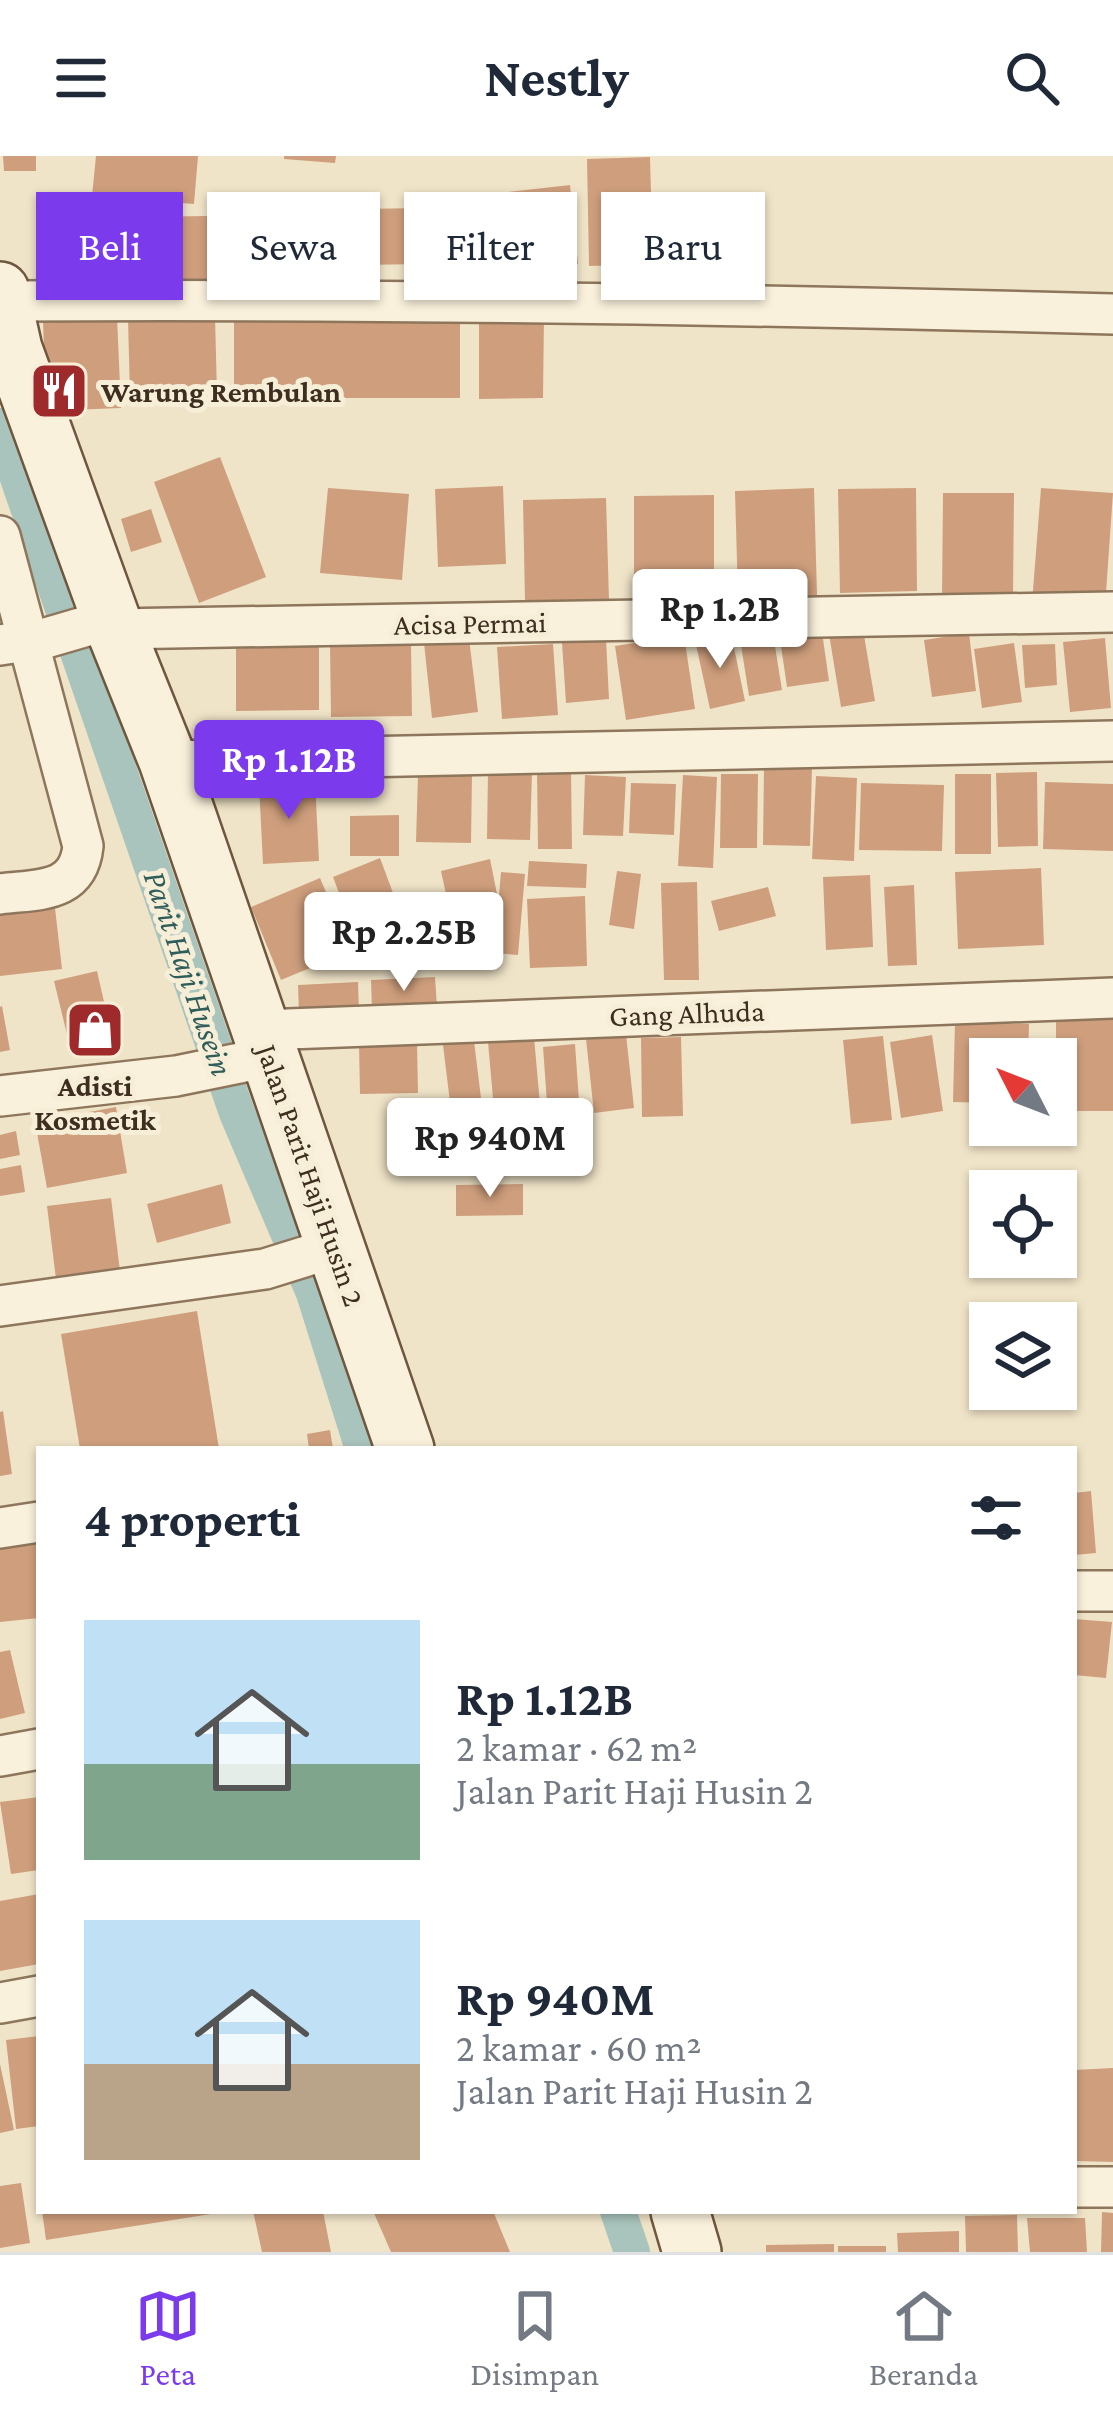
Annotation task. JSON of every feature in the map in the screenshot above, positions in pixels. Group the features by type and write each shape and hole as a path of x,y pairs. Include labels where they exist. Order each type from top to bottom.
{"street":[{"path":"2,296 1113,314"},
{"name":"Jalan Parit Haji Husin 2","path":"2,296 13,349 107,623 168,760 327,1250 404,1446"},
{"path":"0,536 83,847 81,866 67,881 0,894"},
{"name":"Acisa Permai","path":"25,641 107,623 1113,612"},
{"path":"168,760 1113,741"},
{"name":"Gang Alhuda","path":"0,1096 176,1076 260,1049 1113,998"},
{"path":"0,1306 265,1269 327,1250"},
{"path":"0,1528 36,1522"},
{"path":"1077,1591 1113,1591"},
{"path":"0,1756 36,1750"},
{"path":"0,2003 36,1997"},
{"path":"1077,2187 1113,2187"},
{"path":"681,2214 692,2252"}],"building":[{"path":"3,156 36,156 36,171 4,171"},
{"path":"96,156 198,156 194,204 183,203 183,192 92,192"},
{"path":"284,156 336,156 335,163"},
{"path":"650,157 651,192 601,192 601,266 589,266 587,159"},
{"path":"570,185 571,192 508,192"},
{"path":"404,208 404,264 380,265 380,209"},
{"path":"183,216 207,216 207,281 183,282"},
{"path":"215,316 217,394 130,396 128,319"},
{"path":"544,316 543,398 479,399 479,317"},
{"path":"117,317 121,408 46,411 43,321"},
{"path":"234,317 460,318 460,398 234,398"},
{"path":"220,457 266,577 199,603 154,482"},
{"path":"503,486 506,564 438,567 435,489"},
{"path":"328,488 409,494 402,580 320,573"},
{"path":"814,488 817,595 738,597 735,491"},
{"path":"916,488 917,591 840,593 838,489"},
{"path":"1041,488 1113,493 1105,607 1032,603"},
{"path":"943,493 1014,493 1013,598 942,598"},
{"path":"714,495 714,597 634,597 634,496"},
{"path":"606,498 609,600 525,602 523,500"},
{"path":"151,509 162,542 131,552 121,519"},
{"path":"863,629 875,701 841,707 829,634"},
{"path":"822,632 829,681 787,687 780,639"},
{"path":"731,633 745,701 710,709 695,640"},
{"path":"969,633 976,691 932,697 924,640"},
{"path":"684,635 695,709 626,720 615,646"},
{"path":"469,638 478,712 432,718 424,643"},
{"path":"1105,638 1111,708 1070,712 1063,642"},
{"path":"606,639 609,699 566,703 562,643"},
{"path":"774,640 782,690 749,696 741,645"},
{"path":"411,643 412,716 331,717 330,644"},
{"path":"1014,643 1022,702 982,708 974,649"},
{"path":"553,644 558,715 502,719 497,647"},
{"path":"1055,644 1057,685 1025,688 1022,645"},
{"path":"319,645 319,710 236,711 236,646"},
{"path":"764,766 812,766 810,846 763,845"},
{"path":"537,769 571,769 572,849 538,849"},
{"path":"488,770 532,772 530,840 487,839"},
{"path":"1037,772 1038,846 998,847 996,773"},
{"path":"418,774 472,775 471,843 416,842"},
{"path":"721,774 758,774 757,848 720,848"},
{"path":"955,774 991,774 991,854 955,854"},
{"path":"585,775 626,777 623,836 583,835"},
{"path":"683,775 717,777 713,868 678,866"},
{"path":"816,776 857,778 854,861 812,859"},
{"path":"315,781 319,861 263,864 259,784"},
{"path":"1045,782 1113,784 1113,851 1043,849"},
{"path":"631,783 676,784 674,835 629,833"},
{"path":"861,783 944,785 942,851 859,850"},
{"path":"399,815 399,856 350,856 350,816"},
{"path":"380,858 405,925 358,944 333,877"},
{"path":"490,859 497,894 449,908 441,871"},
{"path":"529,861 587,864 586,888 527,886"},
{"path":"1041,868 1044,945 958,949 955,872"},
{"path":"617,871 641,874 634,929 609,925"},
{"path":"501,872 525,874 518,955 494,953"},
{"path":"870,875 873,947 826,950 823,877"},
{"path":"320,878 351,951 281,980 251,907"},
{"path":"697,882 699,980 664,980 661,883"},
{"path":"914,885 917,965 888,966 884,887"},
{"path":"768,887 776,916 719,931 711,901"},
{"path":"585,896 587,966 530,968 527,899"},
{"path":"55,908 62,969 0,976 0,914"},
{"path":"426,925 433,953 407,959 401,930"},
{"path":"97,971 113,1041 71,1051 54,981"},
{"path":"435,977 437,1007 372,1011 371,980"},
{"path":"358,982 359,1012 299,1015 298,985"},
{"path":"0,1007 10,1050 0,1052"},
{"path":"1113,1019 1113,1111 1077,1111 1077,1038 1056,1038 1056,1020"},
{"path":"955,1022 1029,1024 1029,1038 969,1038 969,1102 953,1102"},
{"path":"626,1034 634,1108 594,1113 586,1039"},
{"path":"932,1035 943,1111 901,1118 890,1042"},
{"path":"883,1036 892,1120 851,1124 843,1040"},
{"path":"534,1037 542,1127 496,1132 488,1042"},
{"path":"681,1037 683,1116 642,1117 641,1038"},
{"path":"474,1041 486,1139 455,1143 443,1045"},
{"path":"417,1043 418,1093 360,1094 359,1044"},
{"path":"575,1044 580,1115 548,1117 543,1047"},
{"path":"116,1107 127,1173 47,1188 35,1122"},
{"path":"16,1131 20,1155 0,1159 0,1135"},
{"path":"21,1165 25,1192 0,1196 0,1169"},
{"path":"222,1184 231,1223 157,1243 147,1204"},
{"path":"523,1184 523,1215 456,1216 456,1185"},
{"path":"111,1198 120,1271 56,1279 47,1206"},
{"path":"197,1311 219,1446 80,1446 61,1334"},
{"path":"0,1412 12,1474 0,1476"},
{"path":"330,1430 333,1446 309,1446 307,1434"},
{"path":"1091,1491 1096,1553 1077,1555 1077,1493"},
{"path":"36,1544 36,1618 0,1622 0,1548"},
{"path":"1077,1619 1112,1622 1106,1678 1077,1675"},
{"path":"10,1650 25,1713 0,1719 0,1652"},
{"path":"36,1797 36,1870 11,1874 0,1802"},
{"path":"36,1895 36,1965 0,1971 0,1901"},
{"path":"36,2036 36,2126 16,2129 6,2040"},
{"path":"0,2064 14,2130 0,2133"},
{"path":"1113,2068 1113,2162 1077,2161 1077,2070"},
{"path":"21,2183 30,2243 0,2248 0,2186"},
{"path":"1102,2212 1113,2213 1113,2252 1101,2252"},
{"path":"42,2214 211,2214 46,2240"},
{"path":"254,2214 324,2214 331,2252 262,2252"},
{"path":"374,2214 494,2214 510,2252 391,2252"},
{"path":"1017,2215 1018,2252 966,2252 965,2216"},
{"path":"1027,2218 1085,2218 1087,2252 1030,2252"},
{"path":"959,2231 959,2252 898,2252 897,2233"},
{"path":"834,2244 834,2252 766,2252 766,2245"},
{"path":"838,2246 886,2246 886,2252 838,2252"}],"waterway":[{"name":"Parit Haji Husein","path":"0,426 237,1113 314,1293 362,1446"},
{"name":"Parit Haji Husein","path":"619,2214 632,2252"}],"place":[{"name":"Warung Rembulan","path":"59,391"},
{"name":"Adisti Kosmetik","path":"95,1030"}]}
